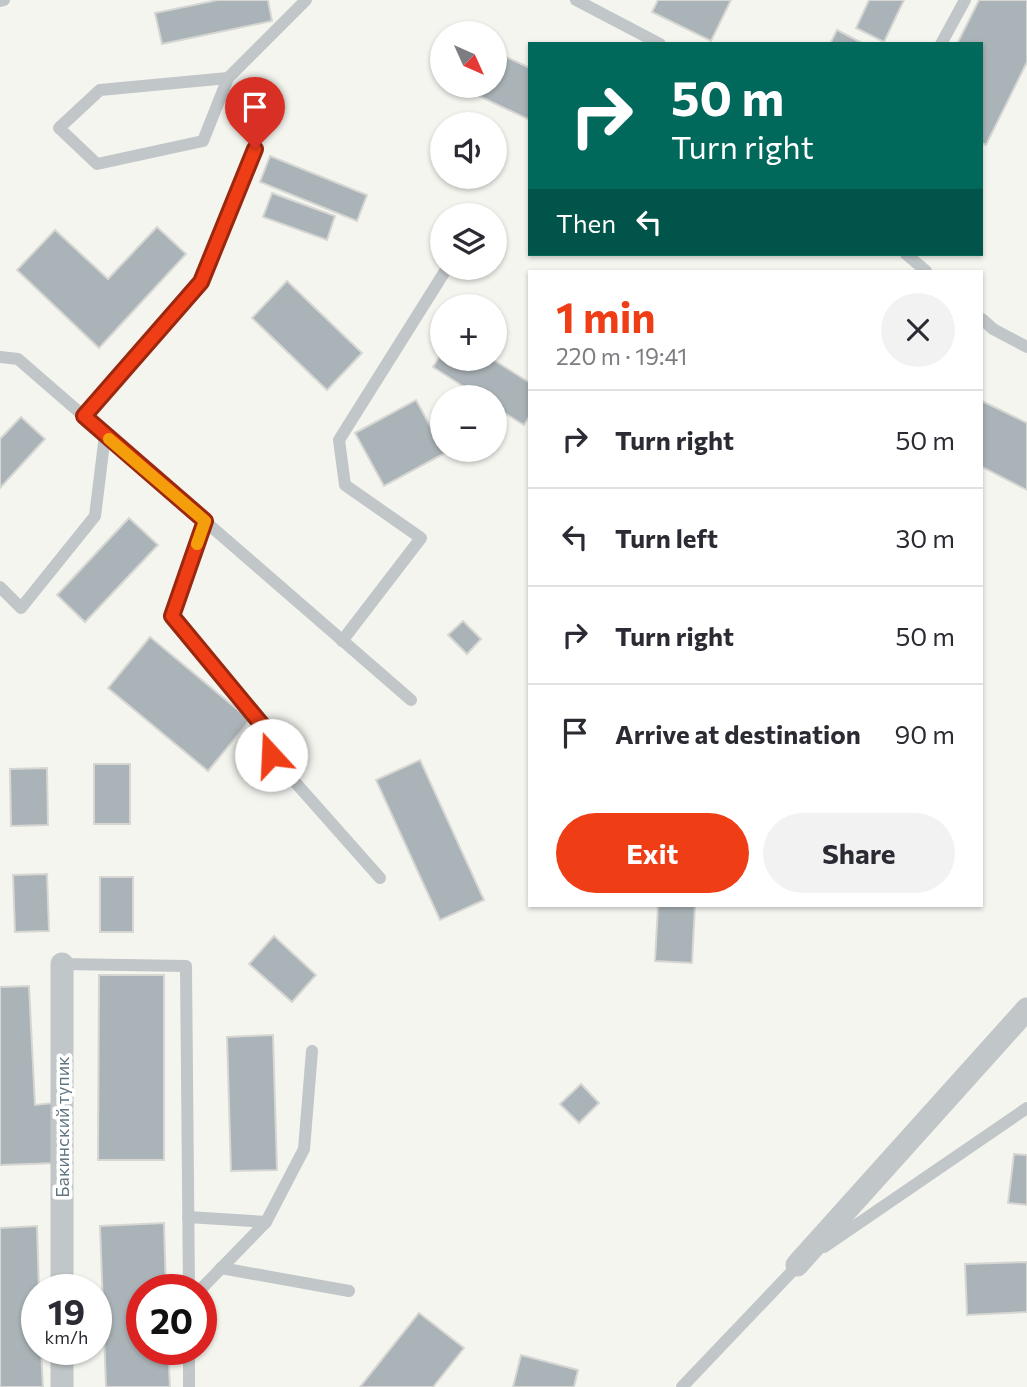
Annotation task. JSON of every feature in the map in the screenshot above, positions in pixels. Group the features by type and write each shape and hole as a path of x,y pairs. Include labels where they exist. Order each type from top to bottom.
{"street":[{"name":"Бакинский тупик","path":"62,964 62,1274"},
{"path":"797,1265 1027,1009"},
{"path":"62,1365 62,1387"}],"lane":[{"path":"228,78 100,90 59,128 97,164 202,141 228,78 306,0"},
{"path":"576,0 656,42"},
{"path":"942,42 965,0"},
{"path":"84,416 201,282 255,149"},
{"path":"908,256 925,270"},
{"path":"342,641 421,538 345,485 339,440 439,280"},
{"path":"983,320 993,329 1027,347"},
{"path":"0,357 18,359 411,700"},
{"path":"0,587 21,608 95,516 105,435"},
{"path":"205,521 172,616 263,726 271,755 380,877"},
{"path":"62,964 187,966 189,1274"},
{"path":"215,1274 266,1222 304,1149 312,1051"},
{"path":"682,1387 797,1265 1027,1108"},
{"path":"188,1217 266,1222"},
{"path":"221,1268 349,1291"},
{"path":"189,1365 190,1387"}],"building":[{"path":"218,0 268,0 272,21 162,44 155,13"},
{"path":"658,0 731,0 711,41 652,12"},
{"path":"869,0 904,0 884,42 856,28"},
{"path":"979,0 1027,0 1027,62 986,145 983,144 983,42 958,42"},
{"path":"837,30 860,42 831,42"},
{"path":"508,58 528,67 528,119 483,98 508,98"},
{"path":"270,156 367,195 357,221 260,182"},
{"path":"272,193 335,216 327,240 263,217"},
{"path":"157,227 186,254 99,348 17,270 55,230 108,279"},
{"path":"287,281 362,353 327,390 252,318"},
{"path":"507,368 528,382 528,418 524,425 507,414 507,385 461,385 439,371 507,371"},
{"path":"416,400 430,426 430,461 384,486 355,433"},
{"path":"983,401 1027,423 1027,490 983,468"},
{"path":"21,417 45,439 0,488 0,439"},
{"path":"129,518 158,545 85,622 57,595"},
{"path":"463,621 481,639 467,654 448,635"},
{"path":"150,637 250,720 208,771 108,688"},
{"path":"420,760 484,900 440,920 376,780"},
{"path":"94,764 130,764 130,824 94,824"},
{"path":"47,768 48,825 11,826 10,769"},
{"path":"47,874 49,931 15,932 13,875"},
{"path":"100,877 133,877 133,932 100,932"},
{"path":"658,907 695,907 692,963 655,961"},
{"path":"274,936 316,975 292,1002 249,964"},
{"path":"99,975 164,975 164,1160 98,1160"},
{"path":"29,986 35,1105 53,1103 57,1163 0,1165 0,987"},
{"path":"273,1035 277,1170 231,1171 227,1037"},
{"path":"581,1084 599,1103 579,1123 560,1104"},
{"path":"1014,1154 1027,1155 1027,1205 1008,1203"},
{"path":"164,1223 166,1274 126,1274 126,1365 169,1365 170,1387 106,1387 105,1365 112,1365 112,1274 102,1274 100,1226"},
{"path":"37,1226 38,1274 21,1274 21,1365 42,1365 43,1387 0,1387 0,1228"},
{"path":"1027,1262 1027,1312 967,1315 965,1264"},
{"path":"419,1313 464,1348 433,1387 360,1387"},
{"path":"521,1355 578,1370 574,1387 513,1387"}],"slow traffic":[{"path":"109,439 205,521 197,544"}],"route":[{"path":"255,149 201,282 84,416 205,521 172,616 263,726 271,755"}]}
